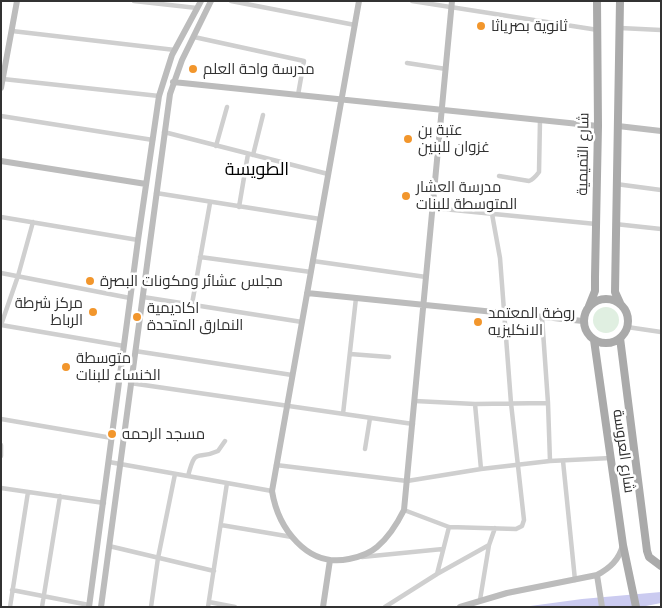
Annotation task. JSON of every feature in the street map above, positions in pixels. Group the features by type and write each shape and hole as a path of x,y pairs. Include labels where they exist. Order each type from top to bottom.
{"main road":[{"name":"شارع التميمية","path":"589,306 595,292 598,126 597,1"},
{"path":"620,1 615,292 628,316 627,327 620,338 607,343 594,340 588,335 583,322 589,306 602,298 615,299 620,303"},
{"name":"شارع العروسة","path":"620,338 647,551 649,557 661,566"},
{"name":"شارع العروسة","path":"594,340 623,545 636,607"}],"street":[{"path":"1,88 4,56 12,31 17,1"},
{"path":"134,1 197,8"},
{"path":"12,590 89,606 138,237 159,96 174,53 201,1"},
{"path":"101,607 170,94 182,60 211,1"},
{"path":"231,1 355,25"},
{"path":"270,9 271,1"},
{"path":"359,1 272,491 279,519 292,536 305,549 330,560 443,550"},
{"path":"412,1 452,4 598,30"},
{"path":"359,557 376,548 387,537 397,524 404,510 452,4"},
{"path":"620,28 661,30"},
{"path":"12,31 174,53 182,60"},
{"path":"194,38 304,61 298,95"},
{"path":"407,63 446,69"},
{"path":"3,79 159,96"},
{"path":"174,82 598,126"},
{"path":"216,146 227,107"},
{"path":"239,207 251,155 263,115"},
{"path":"1,116 153,140"},
{"path":"498,176 529,181 533,180 539,172 540,120"},
{"path":"618,126 661,131"},
{"path":"164,132 328,174"},
{"path":"1,162 146,184"},
{"path":"616,184 661,190"},
{"path":"156,193 320,219"},
{"path":"192,304 210,203"},
{"path":"433,208 596,224"},
{"path":"404,510 449,527 516,529 522,526 524,520 511,403 500,258 492,214"},
{"path":"1,217 138,237 150,235"},
{"path":"33,222 18,276 1,325 124,346"},
{"path":"615,224 661,229"},
{"path":"200,257 311,272"},
{"path":"313,261 426,277"},
{"path":"1,273 130,298"},
{"path":"307,294 583,322"},
{"path":"143,297 302,322"},
{"path":"343,414 356,298"},
{"path":"542,317 550,461"},
{"path":"627,327 661,332"},
{"path":"135,351 292,375"},
{"path":"350,354 389,357"},
{"path":"130,383 413,424"},
{"path":"415,400 475,404 548,403"},
{"path":"475,404 481,469"},
{"path":"365,450 370,418"},
{"path":"1,419 112,438"},
{"path":"188,476 193,458 196,455 213,454 218,451 225,441"},
{"path":"1,445 1,456"},
{"path":"276,465 407,481 481,469 550,461 611,458"},
{"path":"563,461 575,580"},
{"path":"109,462 272,491"},
{"path":"151,607 158,558 175,474"},
{"path":"227,483 208,605 235,607"},
{"path":"1,488 104,503"},
{"path":"10,607 28,492"},
{"path":"42,607 60,496"},
{"path":"221,526 292,536"},
{"path":"437,574 449,527"},
{"path":"480,600 489,545 495,528"},
{"path":"385,607 437,574 489,545"},
{"path":"460,607 507,593 597,576 607,570 614,562 620,554 623,545"},
{"path":"108,546 214,571"},
{"path":"323,607 330,560"},
{"path":"597,576 602,607"}],"green space":[{"path":"606,307 616,310 619,320 616,330 606,333 596,330 593,320 596,310"}],"water":[{"path":"661,592 661,603 641,607 523,607 582,599"}],"place":[{"name":"ثانوية بصرياثا","path":"481,26"},
{"name":"مدرسة واحة العلم","path":"193,69"},
{"name":"عتبة بن غزوان للبنين","path":"408,139"},
{"name":"مدرسة العشار المتوسطة للبنات","path":"406,196"},
{"name":"مجلس عشائر ومكونات البصرة","path":"90,281"},
{"name":"مركز شرطة الرباط","path":"93,312"},
{"name":"اكاديمية النمارق المتحدة","path":"137,317"},
{"name":"روضة المعتمد الانكليزيه","path":"478,322"},
{"name":"متوسطة الخنساء للبنات","path":"66,367"},
{"name":"مسجد الرحمه","path":"112,434"}],"district":[{"name":"الطويسة","path":"257,169"}]}
